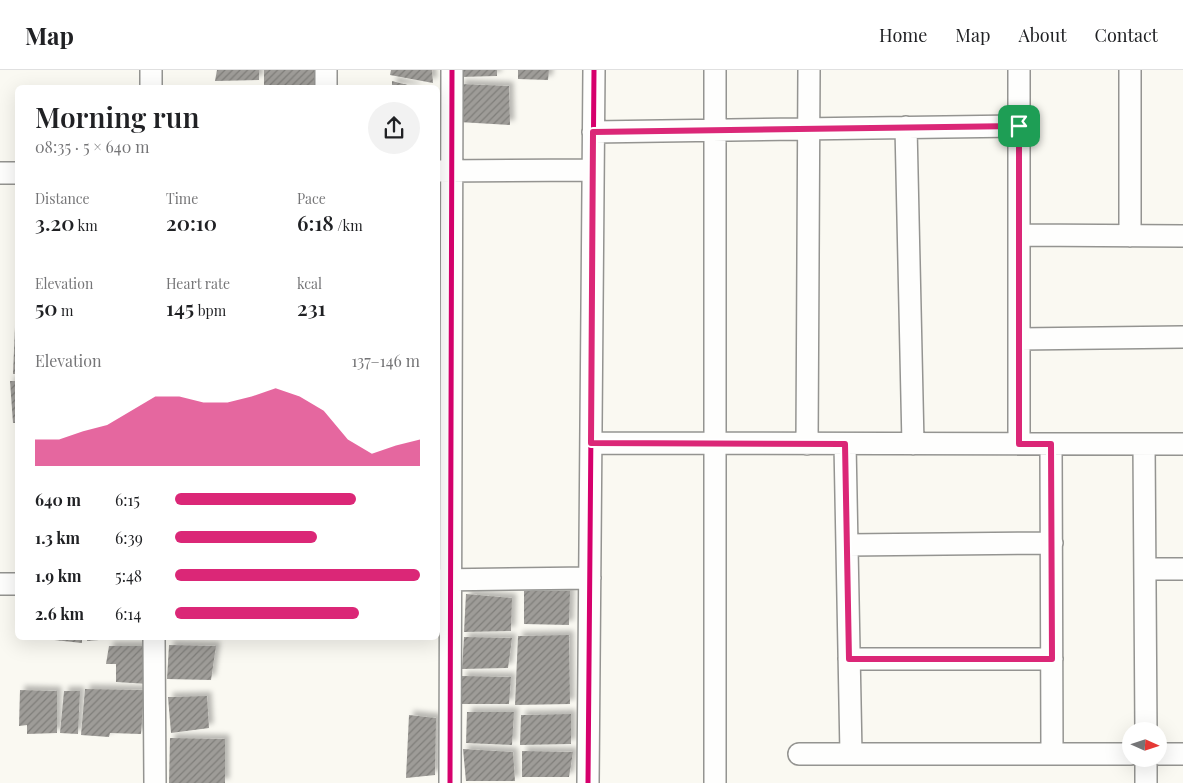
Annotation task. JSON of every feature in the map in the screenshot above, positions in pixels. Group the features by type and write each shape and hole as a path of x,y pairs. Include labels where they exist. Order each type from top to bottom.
{"street":[{"path":"151,70 151,85"},
{"path":"326,70 326,85"},
{"path":"450,783 444,579 445,171 452,70"},
{"path":"588,783 594,70"},
{"path":"714,783 715,70"},
{"path":"808,444 809,70"},
{"path":"1019,70 1019,444"},
{"path":"1130,70 1130,236"},
{"path":"593,132 1019,126"},
{"path":"906,127 913,444"},
{"path":"445,171 593,170"},
{"path":"0,173 15,173"},
{"path":"1019,235 1183,236"},
{"path":"1019,339 1183,337"},
{"path":"591,443 1183,444"},
{"path":"845,444 851,754"},
{"path":"1051,444 1052,754"},
{"path":"1144,444 1146,722"},
{"path":"846,545 1052,543"},
{"path":"1145,569 1183,569"},
{"path":"444,579 590,578"},
{"path":"0,584 15,584"},
{"path":"154,640 155,783"},
{"path":"849,659 1052,659"},
{"path":"800,754 1122,754"},
{"path":"1168,754 1183,754"},
{"path":"1146,768 1146,783"}],"building":[{"path":"217,70 259,70 259,80 215,81"},
{"path":"264,70 318,70 318,85 264,85"},
{"path":"391,70 432,70 433,83 390,75"},
{"path":"460,70 497,70 497,76 460,77"},
{"path":"518,70 549,70 548,80 518,79"},
{"path":"392,81 408,85 392,85"},
{"path":"460,84 509,86 510,125 459,122"},
{"path":"15,327 15,374 13,374"},
{"path":"10,381 15,381 15,423 13,423"},
{"path":"524,591 570,591 569,625 524,624"},
{"path":"466,594 512,598 511,631 464,632"},
{"path":"569,635 570,704 515,705 518,636"},
{"path":"464,637 512,638 508,668 462,669"},
{"path":"54,640 82,640 82,643"},
{"path":"169,645 216,646 211,680 167,679"},
{"path":"109,646 148,646 148,684 116,682 116,664 106,664"},
{"path":"462,676 511,677 509,704 460,704"},
{"path":"85,689 144,690 141,734 110,733 109,737 81,735"},
{"path":"20,690 57,691 57,733 27,734 27,725 19,726"},
{"path":"64,691 80,691 78,734 60,733"},
{"path":"207,696 209,728 171,733 168,697"},
{"path":"467,712 514,712 512,745 466,743"},
{"path":"571,714 571,744 520,745 521,715"},
{"path":"409,715 436,718 435,775 406,778"},
{"path":"170,738 225,739 225,783 169,783"},
{"path":"463,749 513,752 515,781 466,781"},
{"path":"522,751 573,752 569,777 522,777"}],"cycle path":[{"path":"450,783 452,70"},
{"path":"588,783 594,70"}],"route":[{"path":"1019,126 1019,444 1051,444 1052,659 849,659 845,444 591,443 593,132 1019,126"}]}
